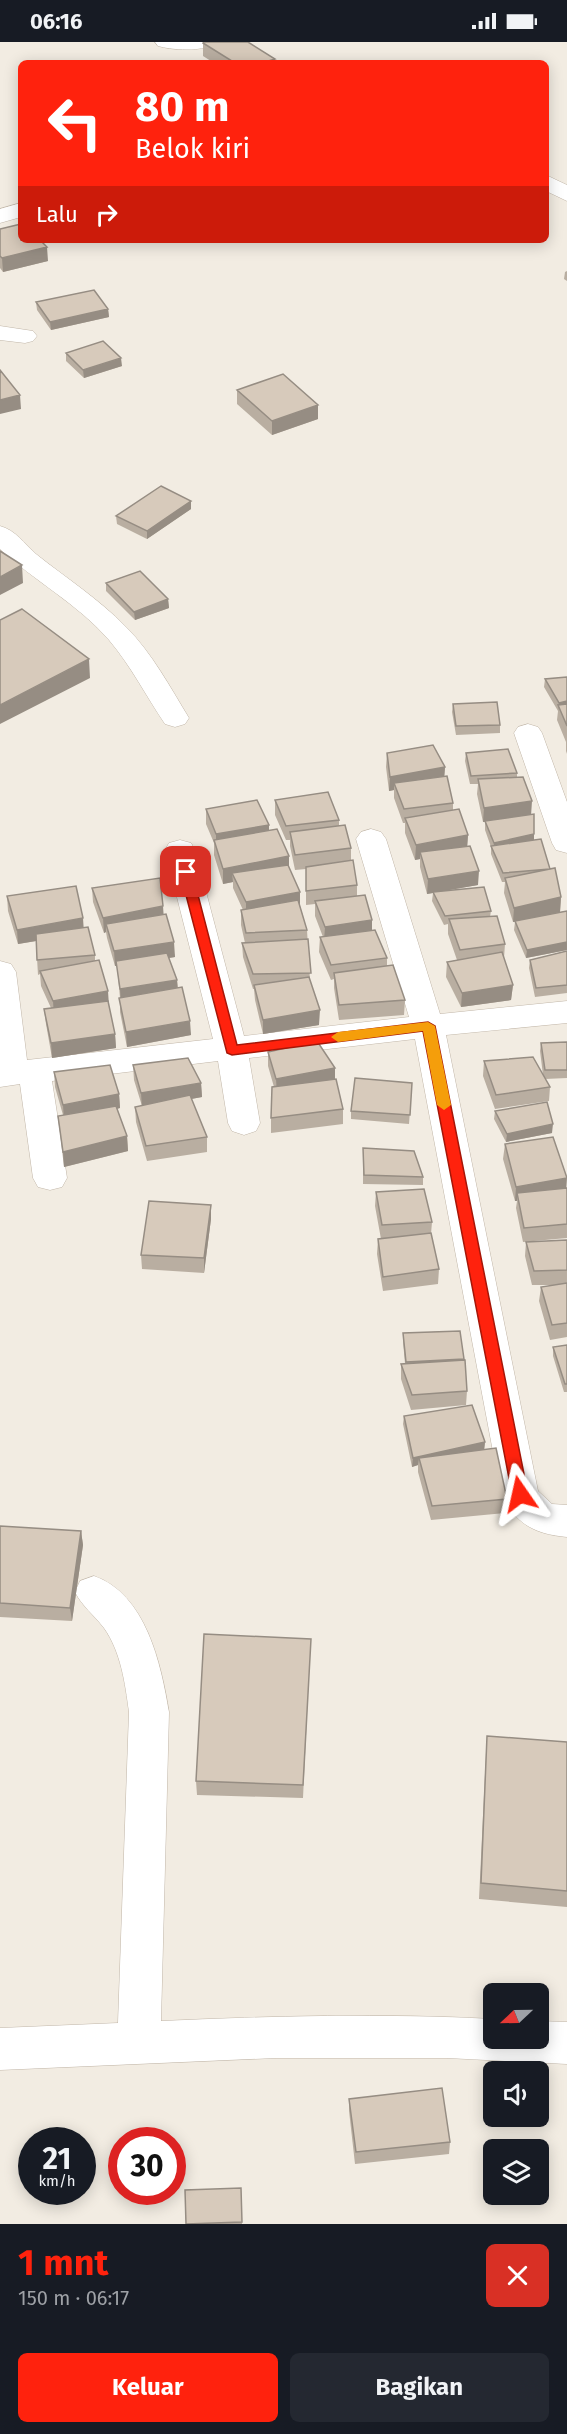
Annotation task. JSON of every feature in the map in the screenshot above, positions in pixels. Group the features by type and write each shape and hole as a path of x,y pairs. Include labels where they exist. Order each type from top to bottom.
{"street":[{"path":"165,42 200,43"},
{"path":"549,184 567,194"},
{"path":"0,216 18,211"},
{"path":"0,333 25,336"},
{"path":"0,534 117,633 147,671 175,718"},
{"path":"528,733 567,843"},
{"path":"371,839 428,1026 520,1494 527,1507 538,1516 567,1521"},
{"path":"180,850 232,1050 244,1123"},
{"path":"0,972 16,1074 50,1178"},
{"path":"16,1074 567,1012"},
{"path":"94,1592 110,1605 127,1630 143,1668 149,1712 139,2044"},
{"path":"0,2049 276,2037 447,2037 567,2043"}],"building":[{"path":"248,42 275,59 230,60 203,43"},
{"path":"18,225 18,243 43,243 47,247 2,258 0,256 0,229"},
{"path":"94,290 108,309 50,322 36,302"},
{"path":"103,341 121,358 83,370 66,353"},
{"path":"0,370 20,395 0,400"},
{"path":"283,374 318,405 272,421 237,390"},
{"path":"161,486 191,501 147,531 116,516"},
{"path":"0,551 22,565 0,577"},
{"path":"140,571 168,599 134,612 106,583"},
{"path":"22,609 89,659 0,705 0,620"},
{"path":"567,677 567,701 559,703 545,679"},
{"path":"497,702 500,725 456,726 453,704"},
{"path":"567,704 567,726 558,705"},
{"path":"433,745 445,767 390,777 387,753"},
{"path":"508,749 517,773 471,776 466,753"},
{"path":"447,776 453,803 404,809 394,783"},
{"path":"523,777 532,801 484,808 478,779"},
{"path":"328,792 339,820 286,826 275,800"},
{"path":"257,800 269,825 216,834 206,809"},
{"path":"459,809 468,835 416,845 405,818"},
{"path":"534,814 534,834 494,843 485,821"},
{"path":"345,825 351,848 295,855 290,832"},
{"path":"277,829 289,856 223,869 214,840"},
{"path":"541,839 550,869 503,873 491,846"},
{"path":"470,846 479,871 428,879 420,852"},
{"path":"353,860 357,885 306,891 306,867"},
{"path":"288,865 300,892 246,902 232,873"},
{"path":"555,868 561,897 514,908 505,878"},
{"path":"160,878 163,906 103,918 92,888"},
{"path":"76,886 83,918 17,930 7,896"},
{"path":"484,887 491,911 445,916 433,892"},
{"path":"365,895 372,920 325,927 315,901"},
{"path":"298,900 307,930 246,933 241,910"},
{"path":"567,911 567,942 527,950 515,921"},
{"path":"166,914 174,942 114,951 106,924"},
{"path":"497,916 505,944 460,950 449,919"},
{"path":"88,927 95,955 37,960 36,934"},
{"path":"375,930 387,958 331,965 320,937"},
{"path":"308,939 311,973 253,974 242,943"},
{"path":"567,951 567,985 536,988 530,960"},
{"path":"502,952 513,985 462,993 447,962"},
{"path":"167,953 177,980 120,989 116,961"},
{"path":"99,960 108,991 53,1001 40,971"},
{"path":"393,965 405,1000 339,1005 334,973"},
{"path":"309,977 320,1010 263,1020 254,985"},
{"path":"182,987 190,1021 126,1032 119,998"},
{"path":"108,1001 115,1034 51,1043 44,1009"},
{"path":"317,1041 335,1068 276,1079 268,1052"},
{"path":"567,1042 567,1070 545,1070 541,1043"},
{"path":"533,1057 550,1087 496,1095 484,1061"},
{"path":"188,1058 201,1083 141,1093 133,1065"},
{"path":"110,1065 119,1094 63,1105 54,1072"},
{"path":"355,1078 412,1083 410,1115 351,1111"},
{"path":"336,1079 343,1109 271,1118 272,1087"},
{"path":"190,1095 207,1137 146,1146 135,1107"},
{"path":"547,1102 553,1124 507,1134 495,1111"},
{"path":"116,1106 127,1136 63,1152 58,1116"},
{"path":"553,1137 567,1178 516,1187 505,1144"},
{"path":"363,1148 414,1151 423,1177 364,1175"},
{"path":"567,1188 567,1224 524,1228 517,1193"},
{"path":"424,1189 432,1222 382,1225 376,1192"},
{"path":"149,1201 211,1205 204,1258 141,1255"},
{"path":"431,1233 439,1269 383,1277 378,1239"},
{"path":"567,1240 567,1270 534,1271 526,1242"},
{"path":"567,1283 567,1323 552,1325 541,1287"},
{"path":"460,1331 464,1359 406,1362 403,1333"},
{"path":"567,1345 567,1384 565,1384 553,1347"},
{"path":"465,1360 467,1391 412,1395 401,1364"},
{"path":"472,1405 485,1442 413,1458 404,1416"},
{"path":"496,1448 507,1499 432,1506 419,1458"},
{"path":"0,1526 81,1531 70,1608 0,1603"},
{"path":"204,1634 311,1639 303,1785 196,1781"},
{"path":"487,1736 567,1742 567,1891 481,1883"},
{"path":"442,2088 450,2142 356,2152 349,2099"},
{"path":"241,2188 242,2222 186,2224 186,2190"}],"slow traffic":[{"path":"338,1037 428,1026 444,1105"}],"route":[{"path":"186,872 232,1050 428,1026 520,1494"}]}
